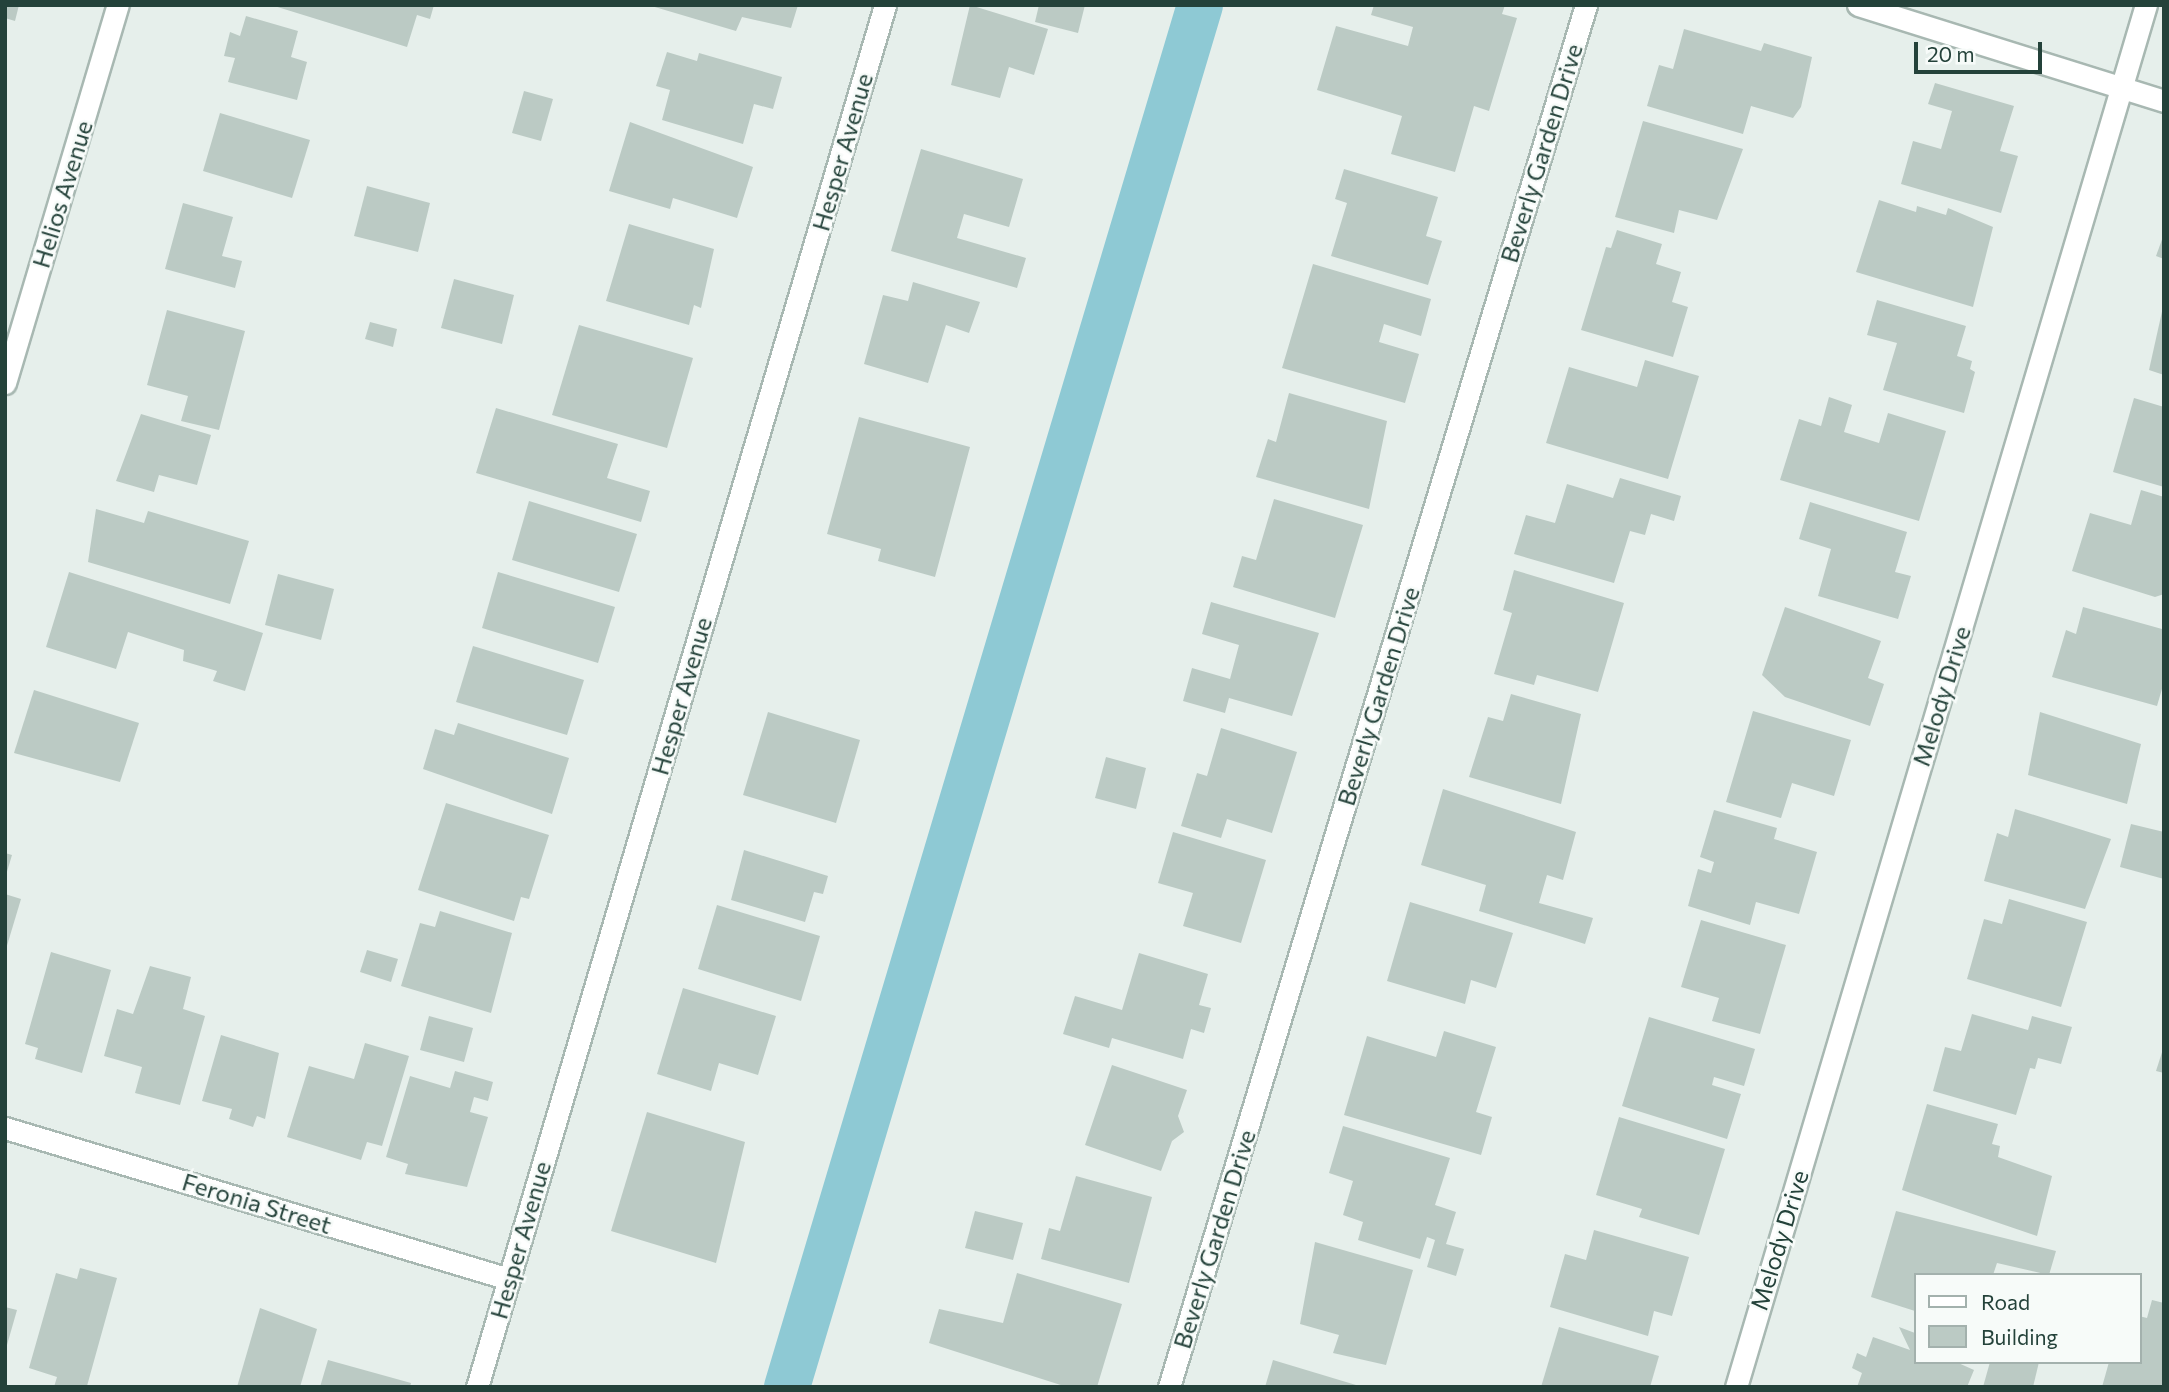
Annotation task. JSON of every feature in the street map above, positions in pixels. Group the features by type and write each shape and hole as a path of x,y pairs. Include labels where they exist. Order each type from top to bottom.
{"street":[{"name":"Helios Avenue","path":"5,383 118,5"},
{"name":"Hesper Avenue","path":"477,1387 885,5"},
{"name":"Beverly Garden Drive","path":"1169,1387 1586,5"},
{"path":"1858,5 2164,101"},
{"name":"Melody Drive","path":"1736,1387 2146,5"},
{"name":"Feronia Street","path":"5,1128 509,1279"}],"building":[{"path":"5,5 19,5 15,21 5,18"},
{"path":"271,5 434,5 430,19 417,15 407,47"},
{"path":"648,5 798,5 791,28 742,17 736,31"},
{"path":"970,5 1048,29 1034,75 1009,67 1000,98 951,85"},
{"path":"1039,5 1085,5 1078,33 1035,22"},
{"path":"1374,5 1505,5 1502,14 1517,18 1489,111 1474,106 1455,172 1391,154 1402,116 1317,90 1336,26 1408,46 1413,27 1371,15"},
{"path":"246,16 298,31 291,57 307,62 297,100 228,82 235,58 224,56 230,32 240,36"},
{"path":"1684,29 1761,51 1764,43 1812,57 1801,107 1793,118 1751,106 1743,134 1647,106 1659,65 1673,69"},
{"path":"667,52 697,61 699,53 782,77 773,109 754,104 743,144 662,120 670,90 656,86"},
{"path":"1935,83 2014,106 2000,151 2018,156 2001,213 1901,184 1913,141 1941,149 1952,111 1928,104"},
{"path":"524,91 553,99 541,141 512,133"},
{"path":"220,113 310,140 292,198 203,171"},
{"path":"1643,121 1743,149 1717,220 1679,210 1674,233 1615,217"},
{"path":"630,122 753,167 737,218 673,198 670,209 609,191"},
{"path":"921,149 1023,179 1009,227 964,214 957,238 1026,258 1017,288 891,251"},
{"path":"1344,169 1438,197 1426,236 1442,241 1428,285 1331,256 1347,203 1335,199"},
{"path":"367,186 430,203 418,252 354,236"},
{"path":"1879,200 1916,212 1917,206 1946,215 1948,208 1993,227 1973,307 1856,272"},
{"path":"183,203 233,217 222,256 242,261 235,288 165,269"},
{"path":"629,224 714,249 701,308 694,305 689,325 606,301"},
{"path":"1617,230 1662,244 1656,264 1681,272 1672,302 1688,307 1673,357 1581,330 1606,247 1611,248"},
{"path":"2164,234 2164,259 2156,256"},
{"path":"1313,264 1431,299 1421,336 1384,324 1379,342 1419,354 1405,403 1282,368"},
{"path":"454,279 514,295 502,344 441,328"},
{"path":"913,282 980,302 969,333 946,325 928,383 864,364 883,295 908,301"},
{"path":"1877,300 1966,326 1957,356 1972,361 1970,369 1975,372 1964,413 1883,390 1897,343 1867,335"},
{"path":"2164,307 2164,375 2149,370"},
{"path":"167,310 245,331 219,430 181,421 188,396 147,385"},
{"path":"370,322 397,329 393,347 365,339"},
{"path":"579,325 693,358 667,448 552,415"},
{"path":"1645,360 1699,376 1668,479 1546,443 1569,367 1637,387"},
{"path":"1289,393 1387,421 1369,509 1256,477 1268,439 1276,442"},
{"path":"1829,397 1852,405 1844,432 1879,443 1888,413 1946,431 1919,521 1780,480 1799,419 1821,426"},
{"path":"2134,398 2164,407 2164,487 2113,472"},
{"path":"496,408 618,444 607,478 650,491 641,522 476,473"},
{"path":"141,414 211,435 197,485 159,475 154,492 116,481"},
{"path":"859,417 970,447 935,577 878,561 881,549 827,534"},
{"path":"1620,478 1681,496 1674,521 1651,514 1645,535 1630,531 1614,583 1514,554 1526,515 1555,523 1567,484 1613,498"},
{"path":"2141,490 2164,497 2164,594 2155,597 2072,571 2090,513 2131,525"},
{"path":"1274,499 1363,525 1335,618 1233,587 1242,556 1256,560"},
{"path":"529,501 637,534 619,592 512,560"},
{"path":"1810,502 1907,532 1895,572 1911,576 1898,619 1818,596 1831,549 1799,539"},
{"path":"96,509 144,523 148,511 249,541 230,604 88,562"},
{"path":"1514,570 1624,603 1598,692 1537,675 1534,685 1494,674 1512,613 1503,610"},
{"path":"69,572 263,633 245,691 213,681 217,671 183,661 184,650 128,632 116,669 46,647"},
{"path":"498,572 615,607 598,663 482,628"},
{"path":"278,574 334,589 321,640 265,625"},
{"path":"1211,602 1319,633 1292,716 1229,698 1225,713 1183,701 1192,668 1230,679 1239,645 1202,634"},
{"path":"1785,607 1881,641 1868,678 1884,684 1870,726 1785,697 1762,675"},
{"path":"2083,607 2162,629 2164,682 2157,706 2052,677 2066,630 2076,634"},
{"path":"473,646 584,680 567,735 456,702"},
{"path":"34,690 139,723 120,782 14,753"},
{"path":"1511,694 1581,714 1561,804 1469,777 1488,717 1503,721"},
{"path":"1753,711 1851,740 1834,796 1792,783 1781,818 1726,802"},
{"path":"768,712 860,740 836,823 743,795"},
{"path":"2040,712 2141,744 2127,804 2028,775"},
{"path":"458,723 569,758 552,814 423,769 435,729 454,735"},
{"path":"1221,728 1297,752 1272,833 1227,819 1221,838 1181,826 1197,773 1207,776"},
{"path":"1106,757 1146,768 1136,809 1095,798"},
{"path":"1443,789 1576,832 1563,880 1547,875 1539,903 1593,918 1585,944 1479,911 1486,885 1421,865"},
{"path":"446,803 549,835 529,899 521,897 514,921 418,890"},
{"path":"2015,809 2111,839 2085,909 1984,881 1997,833 2008,837"},
{"path":"1714,810 1777,828 1774,839 1817,852 1799,914 1756,902 1750,925 1688,906 1698,869 1711,873 1714,862 1700,857"},
{"path":"2131,824 2164,832 2164,879 2120,867"},
{"path":"1173,832 1266,860 1241,943 1183,926 1193,893 1158,883"},
{"path":"744,850 828,876 823,894 814,892 805,922 731,900"},
{"path":"5,853 12,855 6,875 5,875"},
{"path":"5,894 21,899 6,949 5,949"},
{"path":"2009,899 2087,922 2061,1007 1967,979 1984,919 2002,924"},
{"path":"1410,902 1513,933 1496,988 1471,980 1465,1004 1387,981"},
{"path":"717,905 820,936 801,1001 698,969"},
{"path":"440,911 512,933 491,1013 401,986 420,923 435,927"},
{"path":"1701,920 1786,945 1760,1034 1712,1021 1719,998 1681,987"},
{"path":"367,950 398,959 391,982 360,972"},
{"path":"51,952 111,970 82,1073 35,1059 38,1048 25,1044"},
{"path":"1139,953 1208,974 1199,1005 1211,1008 1204,1033 1191,1029 1183,1059 1112,1038 1109,1048 1063,1034 1075,996 1122,1010"},
{"path":"150,966 191,977 183,1009 205,1016 180,1105 135,1093 142,1067 104,1056 117,1009 133,1014"},
{"path":"683,988 776,1016 758,1075 719,1063 711,1091 657,1074"},
{"path":"1972,1014 2028,1030 2032,1016 2072,1027 2061,1064 2038,1058 2035,1069 2030,1068 2016,1115 1933,1091 1945,1047 1961,1051"},
{"path":"429,1016 473,1028 464,1062 420,1050"},
{"path":"1649,1017 1755,1049 1744,1086 1714,1077 1712,1085 1741,1094 1727,1139 1622,1106"},
{"path":"1444,1031 1496,1047 1476,1112 1492,1117 1481,1155 1344,1115 1367,1036 1436,1057"},
{"path":"221,1035 279,1053 265,1119 257,1116 253,1127 229,1119 232,1109 202,1101"},
{"path":"365,1043 409,1056 382,1146 367,1142 361,1160 287,1137 309,1066 354,1079"},
{"path":"2164,1046 2164,1073 2156,1071"},
{"path":"1112,1065 1187,1090 1178,1116 1184,1132 1172,1141 1161,1171 1085,1145"},
{"path":"455,1071 493,1082 488,1101 474,1097 470,1112 488,1117 467,1187 405,1174 408,1164 386,1157 410,1076 450,1088"},
{"path":"1927,1104 1998,1124 1992,1144 2000,1146 1998,1157 2052,1176 2037,1236 1902,1190"},
{"path":"647,1112 745,1142 716,1263 611,1231"},
{"path":"1619,1117 1725,1149 1699,1235 1639,1217 1642,1209 1596,1195"},
{"path":"1343,1126 1450,1158 1435,1205 1456,1212 1446,1244 1464,1249 1456,1276 1427,1267 1435,1240 1427,1237 1420,1259 1358,1240 1363,1222 1343,1215 1353,1181 1329,1173"},
{"path":"1076,1176 1152,1197 1129,1283 1041,1259 1049,1228 1060,1231"},
{"path":"975,1211 1023,1223 1013,1260 965,1248"},
{"path":"1896,1211 2056,1251 2050,1273 1997,1263 1994,1273 1913,1273 1913,1310 1871,1297"},
{"path":"1594,1230 1689,1257 1672,1316 1654,1311 1648,1336 1550,1307 1565,1254 1586,1260"},
{"path":"1315,1242 1413,1270 1386,1365 1333,1353 1339,1335 1300,1324"},
{"path":"80,1268 117,1278 87,1386 54,1387 57,1377 29,1368 56,1273 77,1279"},
{"path":"1017,1273 1122,1304 1097,1387 1067,1387 929,1343 939,1309 1003,1323"},
{"path":"2152,1300 2164,1303 2164,1387 2102,1387 2108,1364 2141,1364 2141,1316 2147,1318"},
{"path":"5,1307 17,1310 7,1345 5,1344"},
{"path":"260,1308 317,1329 300,1387 237,1387"},
{"path":"1559,1327 1659,1356 1650,1387 1541,1387"},
{"path":"1899,1327 1913,1332 1913,1364 1960,1364 1974,1370 1967,1387 1857,1387 1862,1373 1852,1368 1857,1353 1866,1357 1873,1337 1910,1350"},
{"path":"328,1360 411,1383 410,1387 320,1387"},
{"path":"1273,1360 1356,1385 1265,1387"},
{"path":"1989,1364 2039,1364 2033,1387 1983,1387"}],"waterway":[{"path":"787,1387 1200,5"}]}
